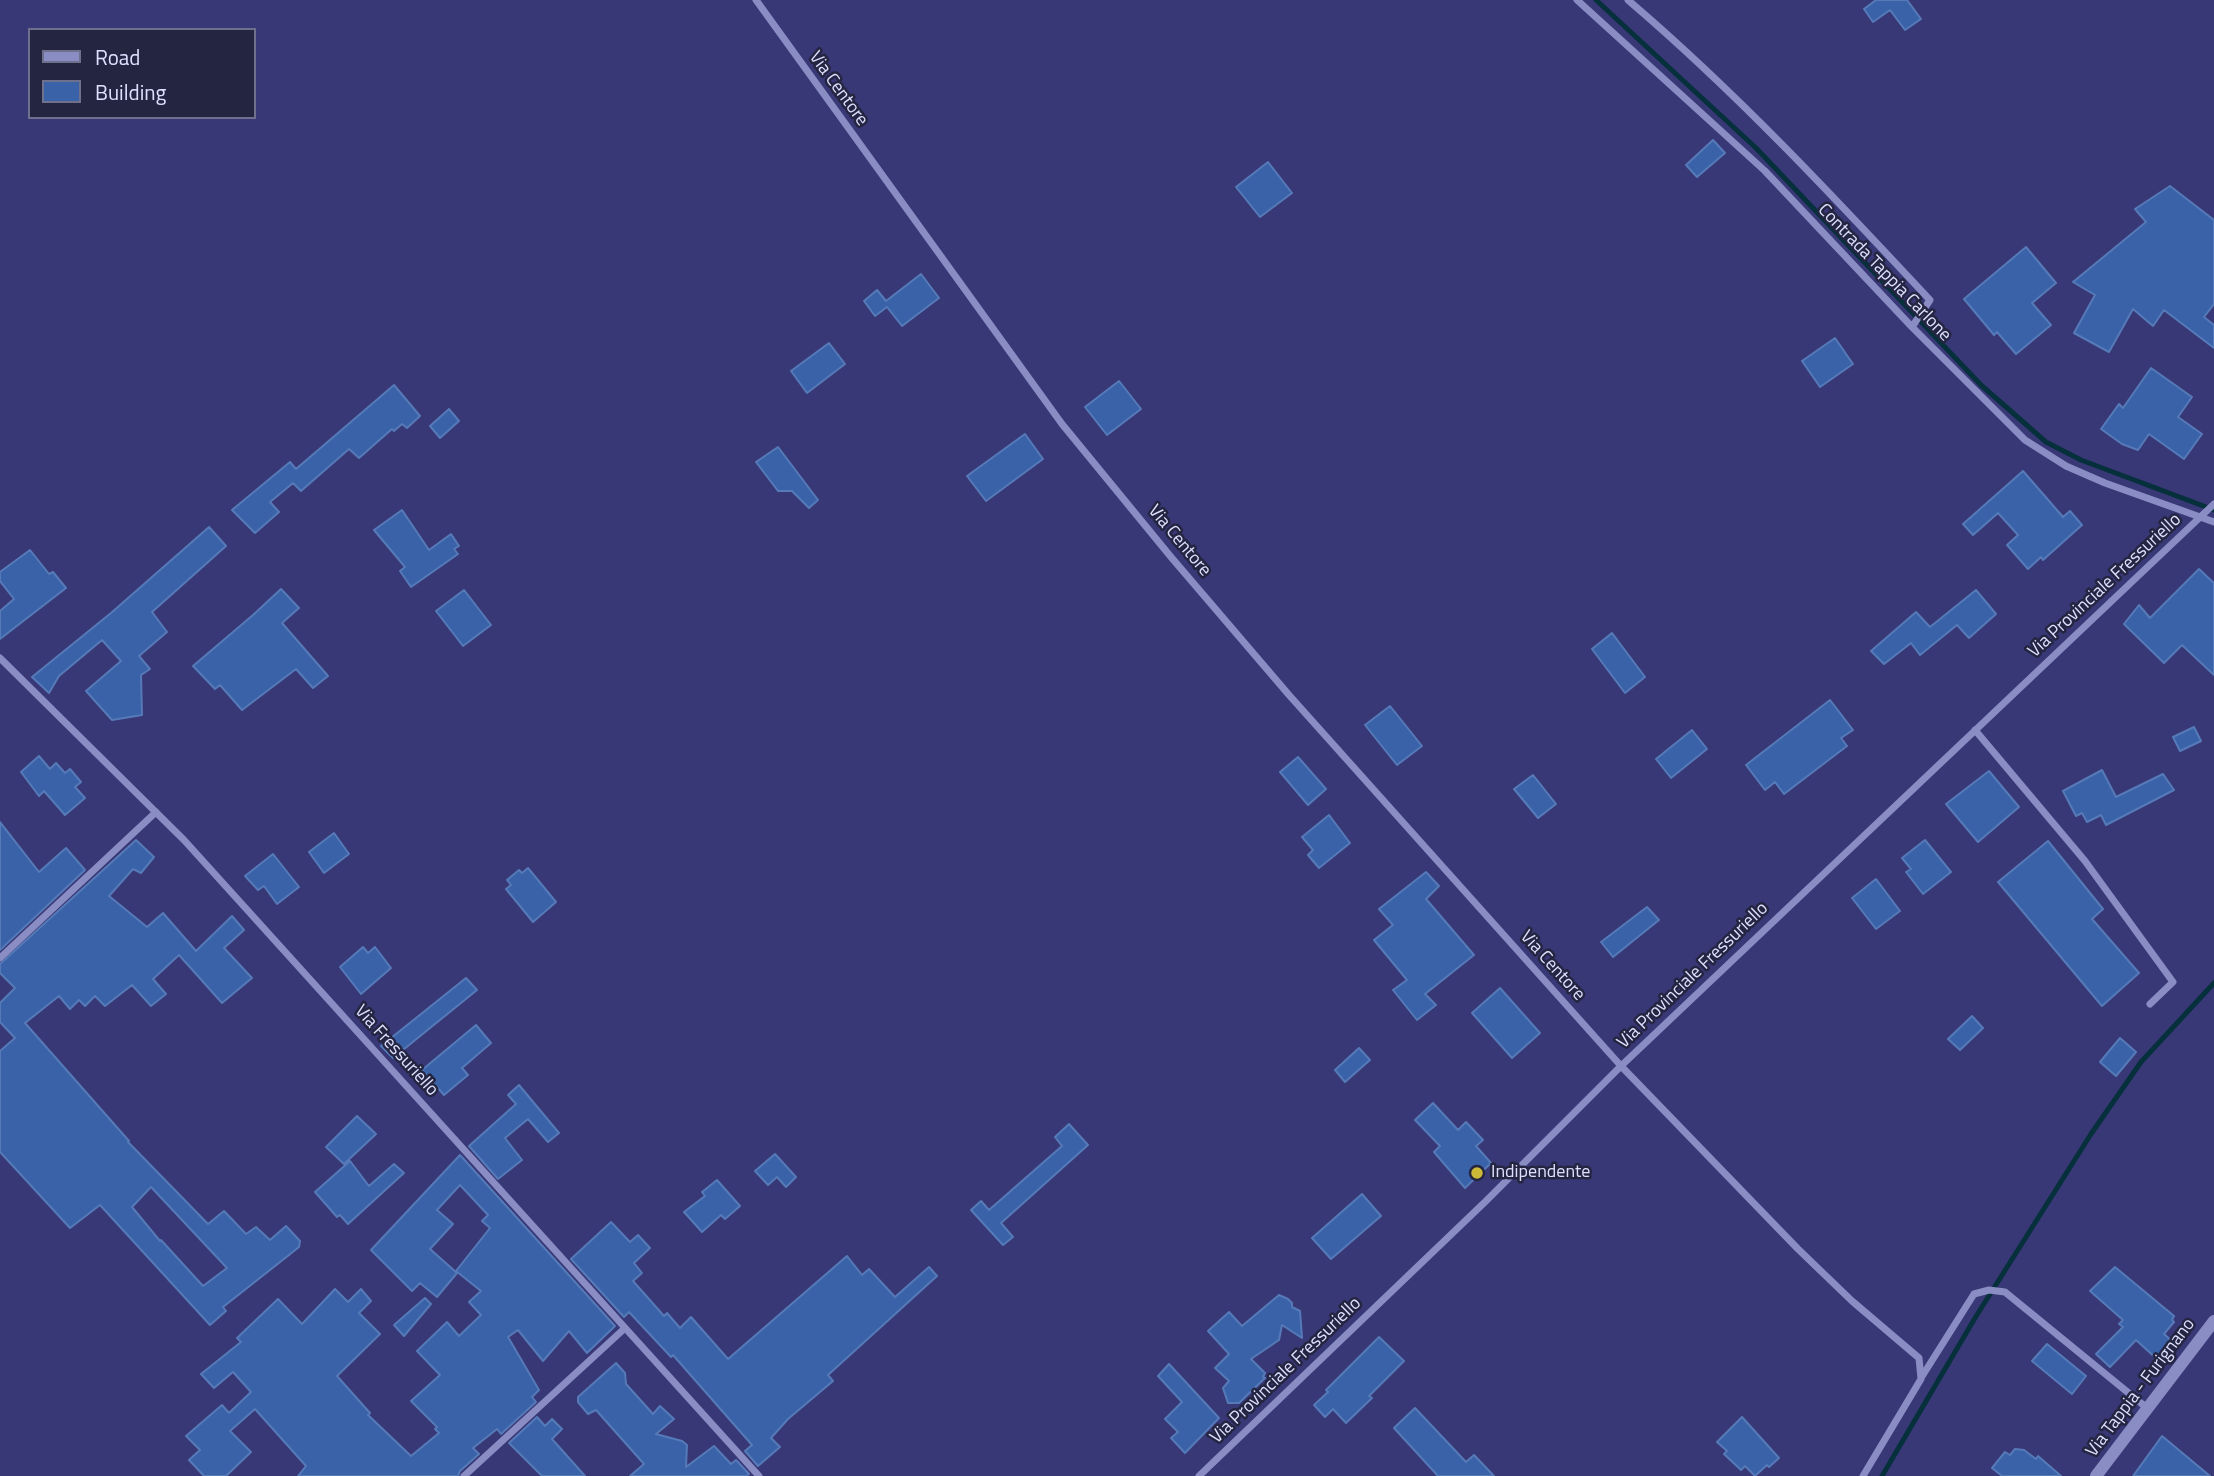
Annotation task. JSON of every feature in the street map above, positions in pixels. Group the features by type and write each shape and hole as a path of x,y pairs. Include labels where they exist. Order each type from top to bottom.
{"street":[{"name":"Via Centore","path":"756,0 1062,424 1171,558 1289,695 1621,1066 1807,1258 1852,1301 1919,1358 1921,1378"},
{"name":"Contrada Tappia Carlone","path":"1577,0 1765,171 1912,327 2025,440 2076,470 2123,490 2214,522"},
{"path":"1628,0 1689,52 1822,183 1930,300 1912,327"},
{"name":"Via Provinciale Fressuriello","path":"1199,1476 1486,1201 1621,1066 2214,504"},
{"name":"Via Fressuriello","path":"0,658 184,840 759,1476"},
{"path":"1975,730 2085,861 2173,982 2151,1004"},
{"path":"0,958 156,812"},
{"path":"1863,1476 1974,1294 1989,1290 2005,1292 2147,1408"},
{"name":"Via Tappia - Furignano","path":"2096,1476 2214,1321"},
{"path":"464,1476 625,1328"}],"building":[{"path":"1876,0 1907,0 1921,19 1905,30 1890,10 1873,22 1864,9"},
{"path":"1713,140 1725,153 1697,177 1686,165"},
{"path":"1268,162 1292,193 1260,217 1236,187"},
{"path":"2170,186 2214,220 2214,304 2204,317 2214,325 2214,348 2164,310 2153,326 2133,309 2109,352 2074,333 2095,295 2073,282 2146,222 2135,209"},
{"path":"2026,247 2056,283 2032,303 2051,325 2016,354 1997,332 1994,335 1964,299"},
{"path":"921,274 939,298 902,326 887,307 875,316 864,301 877,290 886,301"},
{"path":"1835,338 1853,364 1820,387 1802,361"},
{"path":"829,343 845,364 807,393 791,371"},
{"path":"2151,368 2192,397 2178,417 2202,434 2184,459 2149,434 2138,450 2122,444 2101,429 2119,404 2123,408"},
{"path":"1119,381 1141,409 1107,435 1085,407"},
{"path":"394,385 420,416 407,428 402,424 394,431 392,429 359,458 349,449 301,491 293,483 270,502 279,512 255,533 232,510 290,462 296,469"},
{"path":"449,409 459,421 440,438 430,426"},
{"path":"1025,434 1043,459 986,501 967,476"},
{"path":"778,447 818,500 809,508 792,491 778,491 756,462"},
{"path":"2023,471 2063,517 2070,511 2082,525 2043,560 2041,557 2028,569 2007,545 2018,535 1998,513 1973,535 1963,524"},
{"path":"402,510 429,550 451,534 459,546 454,549 458,554 411,587 400,571 405,567 374,530"},
{"path":"209,527 226,546 152,612 167,632 139,656 150,669 141,675 142,715 112,720 86,691 121,661 102,640 59,676 49,693 32,677 111,613"},
{"path":"30,550 49,574 53,572 66,588 0,639 0,611 14,599 0,581 0,572"},
{"path":"2199,569 2214,583 2214,675 2182,645 2164,663 2124,624 2139,605 2150,618"},
{"path":"281,589 299,608 282,623 328,676 313,688 296,669 242,710 220,685 215,689 193,666"},
{"path":"464,590 491,625 463,646 436,611"},
{"path":"1976,590 1996,614 1969,638 1957,625 1920,655 1911,643 1884,664 1871,651 1916,612 1930,627"},
{"path":"1612,633 1645,677 1625,693 1592,649"},
{"path":"1830,700 1853,730 1841,738 1847,746 1784,794 1775,782 1765,790 1746,765"},
{"path":"1390,706 1422,746 1397,765 1365,725"},
{"path":"2194,727 2201,741 2180,751 2173,737"},
{"path":"1692,730 1707,749 1671,778 1656,759"},
{"path":"39,756 50,769 56,763 65,773 70,769 81,782 75,787 85,798 65,815 44,791 39,796 21,772"},
{"path":"1298,757 1326,789 1308,805 1280,772"},
{"path":"2102,770 2116,797 2163,774 2174,790 2106,825 2101,815 2087,822 2082,813 2076,816 2063,791"},
{"path":"1989,771 2019,807 1978,842 1946,804"},
{"path":"1533,775 1556,804 1538,818 1514,789"},
{"path":"1329,815 1350,843 1319,868 1308,855 1313,850 1302,837"},
{"path":"0,822 39,872 66,848 85,870 0,950"},
{"path":"334,833 349,854 324,873 309,852"},
{"path":"136,840 154,857 141,873 133,869 109,896 147,927 163,913 196,951 232,916 244,930 224,948 252,978 222,1003 179,955 153,979 166,994 151,1006 132,985 105,1006 95,996 85,1006 79,1000 70,1009 59,996 25,1023 128,1142 208,1224 224,1211 246,1234 256,1227 270,1240 286,1226 300,1241 299,1247 223,1307 226,1311 210,1325 100,1205 70,1228 0,1152 0,1051 15,1038 0,1022 0,1003 15,988 0,973 0,964","holes":["151,1187 227,1268 203,1286 132,1207"]},
{"path":"1925,840 1951,872 1923,894 1906,872 1911,869 1902,858"},
{"path":"2048,841 2103,909 2092,919 2139,973 2102,1006 1998,882"},
{"path":"273,854 299,887 277,904 264,886 258,890 245,876"},
{"path":"528,868 556,902 533,922 506,889 511,885 507,880 519,870 522,873"},
{"path":"1426,872 1439,886 1426,899 1474,955 1425,994 1436,1005 1417,1020 1393,990 1407,980 1374,940 1393,925 1379,909"},
{"path":"1876,879 1900,911 1876,929 1852,898"},
{"path":"1647,907 1659,920 1613,957 1601,942"},
{"path":"363,947 368,953 375,947 391,968 361,994 340,967"},
{"path":"466,978 477,990 393,1058 381,1046"},
{"path":"1500,988 1540,1033 1512,1058 1472,1013"},
{"path":"1972,1016 1983,1028 1960,1050 1948,1039"},
{"path":"476,1025 491,1043 462,1068 468,1075 444,1095 422,1070"},
{"path":"2120,1038 2136,1052 2116,1076 2100,1062"},
{"path":"1359,1048 1370,1060 1345,1082 1335,1070"},
{"path":"519,1085 559,1133 548,1142 528,1119 505,1138 522,1160 498,1179 469,1146 516,1104 508,1095"},
{"path":"1433,1103 1458,1130 1466,1122 1483,1140 1476,1146 1491,1163 1465,1188 1434,1152 1440,1146 1415,1120"},
{"path":"357,1116 376,1134 344,1164 326,1147"},
{"path":"1069,1124 1088,1145 1001,1223 1013,1237 1003,1245 971,1210 981,1201 989,1210 1062,1146 1055,1137"},
{"path":"775,1154 796,1177 786,1187 777,1177 768,1185 755,1171"},
{"path":"460,1155 615,1326 587,1353 569,1331 543,1361 518,1330 508,1337 539,1390 532,1397 536,1402 501,1434 497,1429 473,1448 479,1454 458,1476 298,1476 306,1466 255,1409 230,1431 251,1452 226,1476 204,1476 189,1460 200,1450 186,1436 222,1405 229,1413 251,1392 233,1372 214,1388 201,1374 241,1342 237,1338 278,1299 302,1324 335,1289 348,1302 361,1289 371,1301 359,1313 380,1334 337,1376 370,1413 368,1415 411,1456 439,1433 435,1429 437,1427 411,1401 440,1375 417,1351 447,1322 459,1336 481,1315 469,1302 481,1291 456,1271 490,1228 482,1221 488,1215 460,1185 437,1210 453,1224 430,1249 457,1273 437,1297 420,1283 412,1291 371,1250"},
{"path":"350,1161 369,1186 394,1164 404,1173 348,1224 340,1215 337,1217 315,1192"},
{"path":"717,1180 740,1206 725,1219 721,1215 702,1232 684,1212 705,1196 702,1192"},
{"path":"1362,1194 1381,1216 1331,1259 1312,1238"},
{"path":"611,1222 630,1242 638,1235 650,1248 634,1263 642,1273 633,1281 664,1316 667,1313 680,1328 691,1317 728,1359 847,1256 862,1275 869,1269 895,1297 929,1267 937,1276 828,1375 833,1381 788,1419 771,1438 780,1447 758,1466 745,1451 752,1445 673,1355 671,1357 629,1312 624,1317 571,1259"},
{"path":"2115,1267 2174,1316 2174,1322 2164,1334 2173,1342 2158,1360 2136,1340 2110,1367 2096,1354 2123,1327 2119,1324 2123,1320 2090,1291"},
{"path":"1279,1295 1288,1299 1292,1307 1300,1311 1302,1338 1282,1325 1279,1340 1251,1359 1265,1373 1265,1378 1239,1403 1228,1403 1223,1388 1229,1381 1215,1368 1229,1354 1208,1331 1229,1312 1242,1326"},
{"path":"425,1298 431,1304 404,1336 394,1325"},
{"path":"1379,1337 1404,1361 1346,1423 1333,1409 1325,1417 1314,1405"},
{"path":"2047,1344 2086,1376 2072,1394 2032,1361"},
{"path":"616,1363 625,1373 626,1384 653,1414 660,1406 674,1419 656,1434 687,1445 686,1467 714,1446 731,1464 736,1460 749,1474 630,1476 644,1464 596,1410 588,1414 578,1402 578,1397"},
{"path":"1169,1364 1219,1418 1185,1453 1171,1438 1178,1432 1165,1419 1182,1402 1158,1376"},
{"path":"1415,1408 1466,1462 1474,1455 1494,1476 1438,1476 1394,1428"},
{"path":"537,1417 545,1426 552,1419 562,1429 552,1439 585,1476 542,1476 509,1443"},
{"path":"1742,1417 1779,1458 1755,1476 1745,1466 1741,1470 1724,1454 1727,1451 1717,1442"},
{"path":"2162,1436 2210,1476 2133,1476"},
{"path":"2015,1449 2024,1450 2036,1459 2038,1456 2061,1476 2002,1476 1992,1468 2005,1452 2010,1455"}],"waterway":[{"path":"1596,0 1756,148 1981,385 2046,442 2081,460 2214,510"},
{"path":"1882,1476 1975,1318 2091,1134 2141,1062 2214,983"}],"place":[{"name":"Indipendente","path":"1477,1173"}]}
